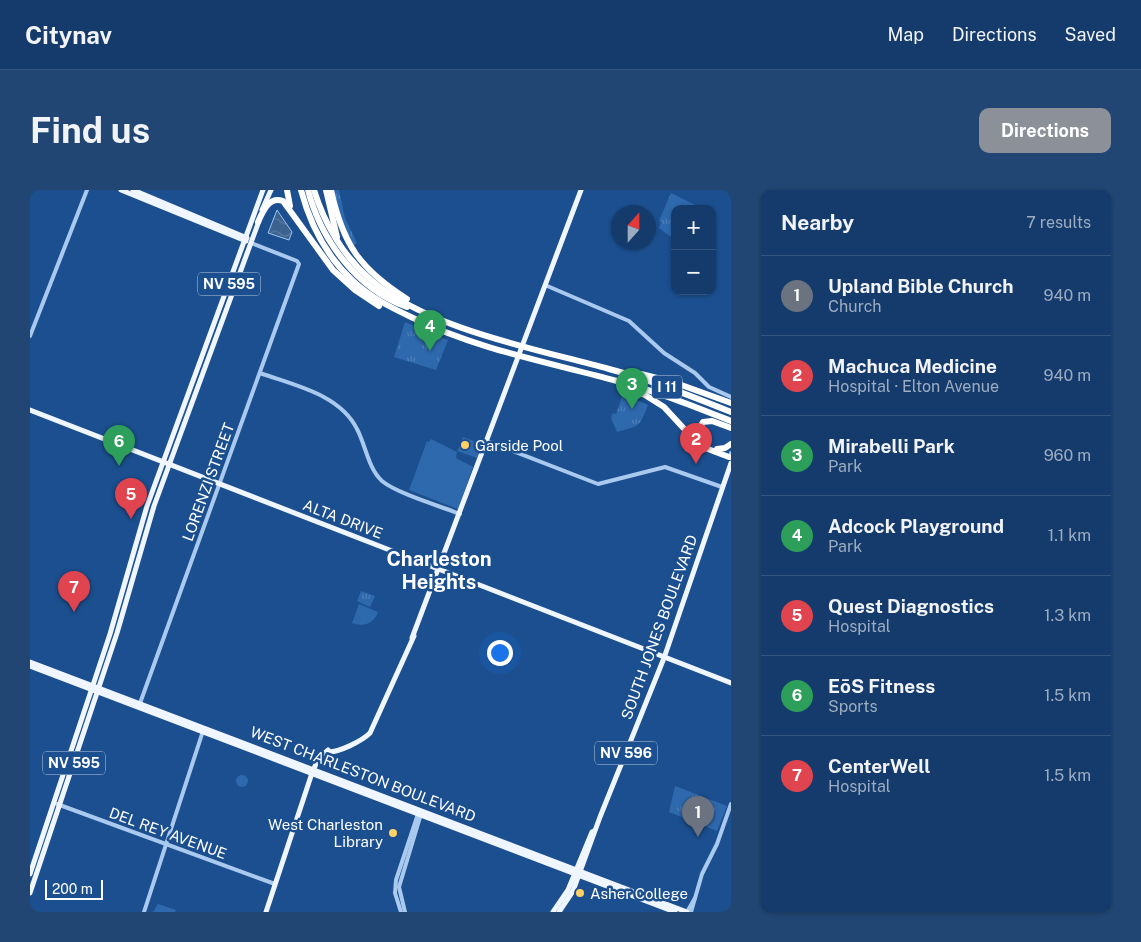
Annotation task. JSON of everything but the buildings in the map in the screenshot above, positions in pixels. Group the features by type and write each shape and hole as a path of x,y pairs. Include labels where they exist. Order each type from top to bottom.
{"highway":[{"path":"287,190 289,203 294,214"},
{"name":"I 11","path":"300,190 324,244 347,275 374,298 436,329 505,352 644,389 731,421"},
{"path":"306,190 317,216 336,248 365,285 410,316"},
{"name":"I 11","path":"314,190 336,248 376,284 396,298 444,319 508,342 658,383 731,412"},
{"path":"326,190 336,248 358,276 382,295 400,304 444,319"},
{"path":"331,190 341,229 357,256 384,283 433,314"},
{"path":"255,220 268,204 274,200 283,201 322,256 351,286 388,310 436,329"},
{"path":"601,366 665,379 731,403"},
{"path":"570,369 651,398 674,415 699,445 731,456"},
{"path":"731,428 710,420 699,426 697,434 700,441 731,456"},
{"path":"717,449 731,444"}],"main road":[{"path":"121,190 213,223 251,242"},
{"path":"133,190 181,215 216,230 245,239"},
{"name":"NV 595","path":"30,893 38,861 95,689 144,517 227,308 251,242 263,190"},
{"name":"NV 595","path":"57,804 71,770 81,733 81,722 110,655 166,463 245,239 271,190"},
{"path":"266,912 303,796 318,759 345,745 364,739 373,730 440,570 524,339 582,190"},
{"path":"181,215 194,216"},
{"path":"226,229 241,231 255,220"},
{"path":"213,223 216,230"},
{"path":"227,288 229,292 227,308"},
{"name":"ALTA DRIVE","path":"30,410 731,683"},
{"name":"SOUTH JONES BOULEVARD","path":"559,912 571,896 594,831 664,658 731,456"},
{"path":"136,568 138,549 146,522 144,517"},
{"path":"117,633 115,630 118,608"},
{"path":"110,634 113,637 109,649 110,655"},
{"name":"WEST CHARLESTON BOULEVARD","path":"30,662 139,706 279,756 312,771"},
{"name":"WEST CHARLESTON BOULEVARD","path":"30,666 95,689"},
{"name":"WEST CHARLESTON BOULEVARD","path":"204,730 269,757 312,771 512,849 688,912"},
{"path":"269,757 279,756"},
{"path":"297,819 302,810 312,771"},
{"path":"302,810 303,796"},
{"name":"WEST CHARLESTON BOULEVARD","path":"420,812 524,849 578,872"},
{"path":"512,849 524,849"},
{"name":"NV 595","path":"30,874 38,861"},
{"name":"SOUTH JONES BOULEVARD","path":"553,912 564,898 578,872"},
{"name":"WEST CHARLESTON BOULEVARD","path":"643,897 675,912"}],"street":[{"path":"30,335 87,190"},
{"name":"LORENZI STREET","path":"139,706 299,264 297,261 251,242"},
{"path":"545,285 629,321 664,353 694,373 710,388 731,397"},
{"path":"260,373 322,396 336,404 356,426 372,467 382,481 394,488 460,514"},
{"path":"487,441 598,484 665,467 722,486"},
{"path":"144,912 204,730"},
{"name":"DEL REY AVENUE","path":"57,804 276,884"},
{"path":"688,912 730,805"},
{"path":"406,912 399,887 402,870 420,812"},
{"path":"401,912 395,893 396,880 402,870"}],"green space":[{"path":"333,190 339,190 345,218 357,243 352,246 346,236"},
{"path":"671,193 695,205 671,205 671,237 659,228 661,222 659,221"},
{"path":"405,322 448,340 436,370 394,357"},
{"path":"623,394 648,405 643,418 638,424 617,432 611,418 613,413 616,414"},
{"path":"463,437 482,444 477,458 457,451"},
{"path":"431,439 457,452 456,458 473,467 458,509 409,490 427,441 429,442"},
{"path":"361,591 375,596 370,607 357,601"},
{"path":"359,604 378,612 368,624 352,623"},
{"path":"242,775 248,781 242,787 236,781"},
{"path":"675,786 727,806 717,831 669,812"},
{"path":"701,799 712,810 712,825 695,818"},
{"path":"158,904 176,910 175,912 153,912"}],"water":[{"path":"277,210 292,232 289,240 268,233"}],"place":[{"name":"Adcock Playground","path":"430,351"},
{"name":"Mirabelli Park","path":"632,409"},
{"name":"Garside Pool","path":"465,445"},
{"name":"Machuca Medicine","path":"696,464"},
{"name":"EōS Fitness","path":"119,466"},
{"name":"Quest Diagnostics","path":"131,519"},
{"name":"CenterWell","path":"74,612"},
{"name":"West Charleston Library","path":"393,833"},
{"name":"Upland Bible Church","path":"698,837"},
{"name":"Asher College","path":"580,893"}],"district":[{"name":"Charleston Heights","path":"439,570"}]}
